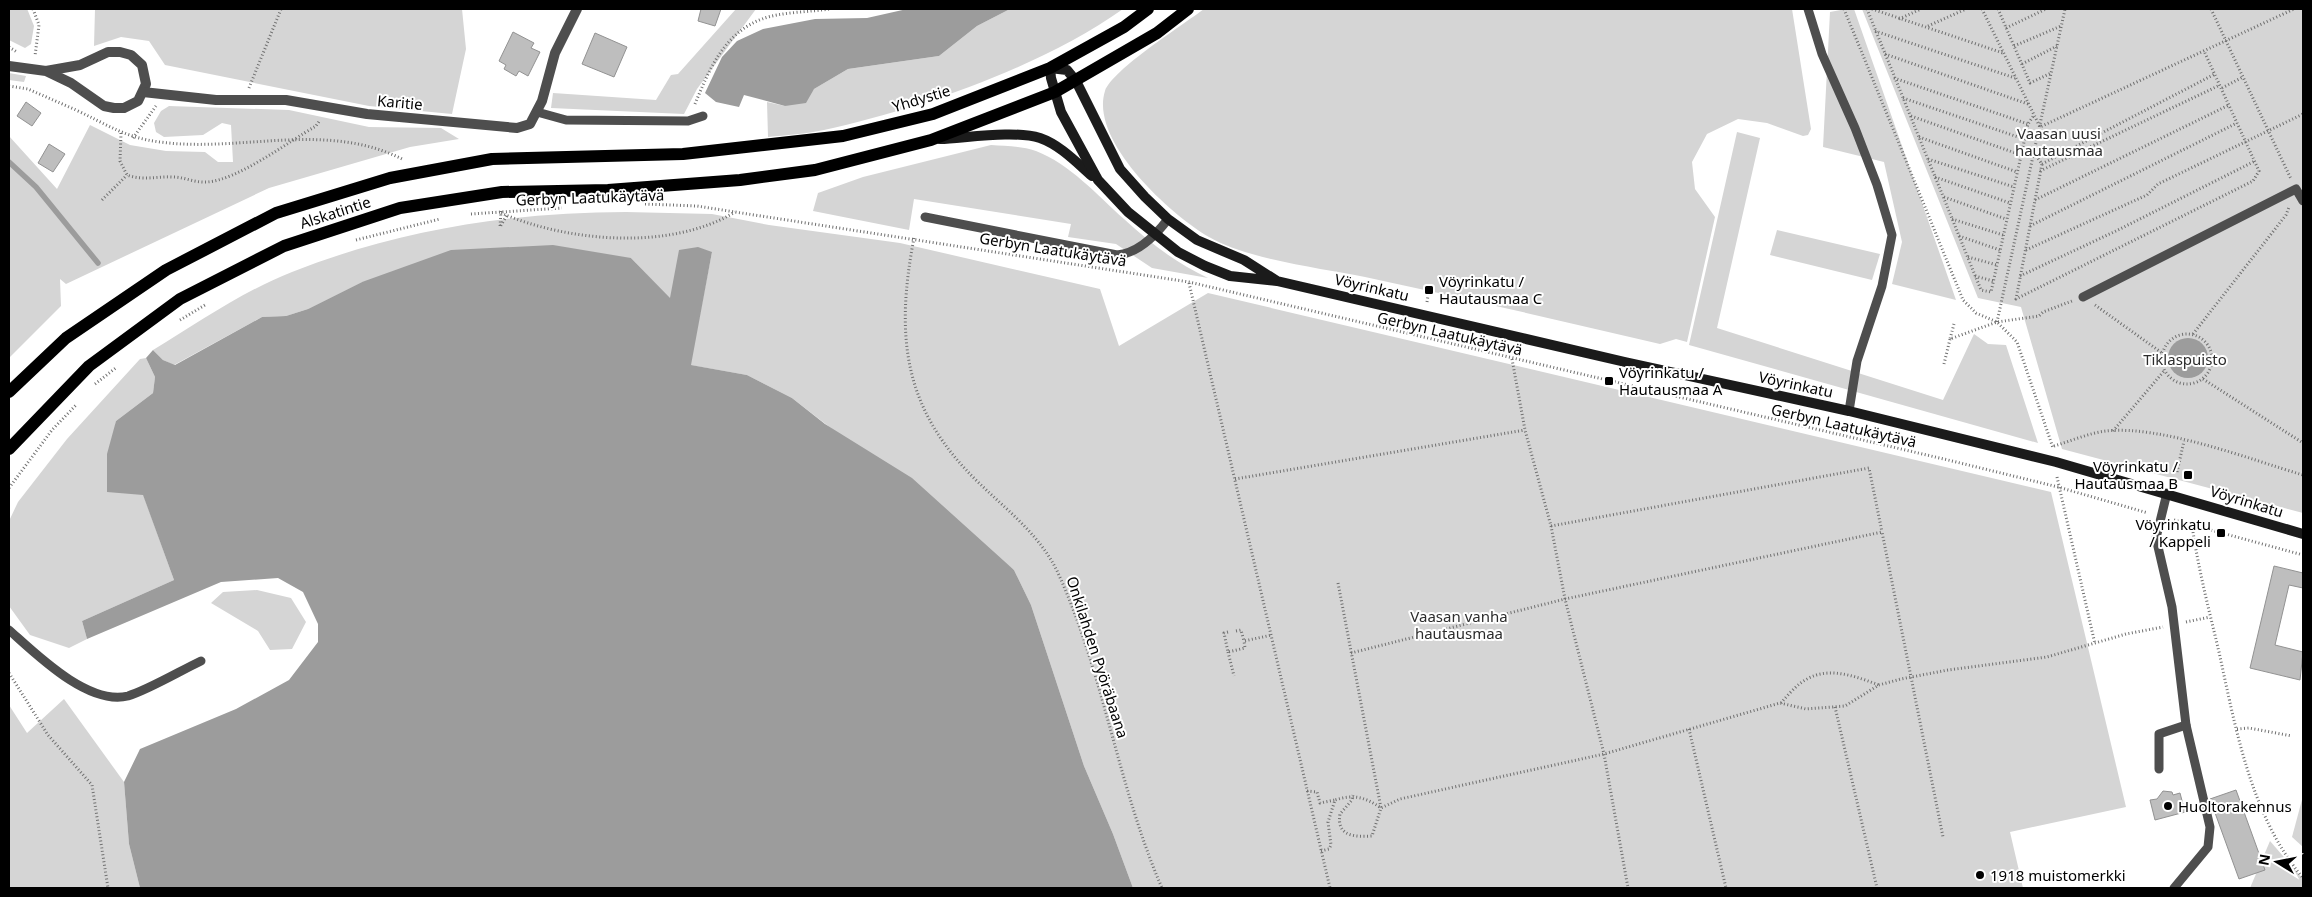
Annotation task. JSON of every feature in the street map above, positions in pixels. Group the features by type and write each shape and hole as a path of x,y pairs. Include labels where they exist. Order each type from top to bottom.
{"main road":[{"name":"Yhdystie","path":"683,154 843,136 933,114 1050,68 1124,27 1148,9"},
{"path":"931,140 1055,92 1157,33 1188,9"},
{"path":"1050,68 1067,70 1076,81"},
{"name":"Vöyrinkatu","path":"1050,68 1061,112 1098,180 1128,212 1178,252 1230,276 1277,281 1849,412 2056,462 2303,534"},
{"name":"Vöyrinkatu","path":"1076,81 1120,169 1168,219 1197,240 1244,260 1277,281"},
{"path":"931,140 1016,135 1039,138 1057,147 1098,180"},
{"name":"Alskatintie","path":"9,448 89,366 180,299 284,246 400,208 502,192 608,190 740,180 815,170 931,140"},
{"name":"Alskatintie","path":"9,392 66,338 166,270 276,213 390,178 492,159 683,154"}],"street":[{"path":"537,112 555,53 577,9"},
{"path":"9,66 46,71 80,65 108,52 120,52 131,55 142,65 146,77 143,92 138,101 130,106 114,108 104,106 71,83 46,71"},
{"name":"Karitie","path":"143,92 163,96 216,100 286,100 366,114 517,128 530,124 537,112"}],"lane":[{"path":"1808,9 1822,54 1855,128 1877,186 1892,236 1882,286 1857,362 1849,412"},
{"path":"537,112 566,120 688,121 703,116"},
{"path":"2084,297 2296,188 2303,200"},
{"path":"926,217 1118,254 1133,251 1155,235 1168,219"},
{"path":"2167,493 2156,538 2174,625 2186,725 2210,827 2208,847 2174,888"},
{"path":"9,630 46,663 92,694 127,696 200,662"},
{"path":"2159,769 2159,734 2186,725"}],"path":[{"path":"28,88 39,26 33,9"},
{"path":"244,100 281,9"},
{"path":"688,121 714,62 737,33 762,19 830,9"},
{"path":"1844,9 1963,300 1976,313 1997,322 2017,342 2053,446 2058,487 2095,644"},
{"path":"1867,9 1981,290 1990,292 2024,139 2028,124 2034,115"},
{"path":"1872,9 2004,53"},
{"path":"1899,19 1921,9"},
{"path":"1926,27 1966,9"},
{"path":"1982,9 2040,127"},
{"path":"1998,9 2030,83 2051,73"},
{"path":"2006,28 2046,9"},
{"path":"1997,322 2065,9"},
{"path":"2193,334 2286,215 2296,188 2211,9"},
{"path":"2040,127 2294,9"},
{"path":"2014,46 2062,25"},
{"path":"1875,31 2016,78"},
{"path":"2022,64 2057,46"},
{"path":"2204,51 2215,74 2229,104 2237,123 2260,171 2253,181 2016,299 2042,164 2215,74"},
{"path":"1884,54 2029,104"},
{"path":"2040,171 2243,77"},
{"path":"1894,78 2028,124"},
{"path":"9,86 28,88 133,138 162,143 224,144"},
{"path":"133,138 163,96"},
{"path":"1903,98 2024,139"},
{"path":"2035,200 2229,104"},
{"path":"121,133 120,161 127,175 137,179 174,177 209,182 234,174 316,126 330,108"},
{"path":"2025,250 2147,194 2158,184 2303,114"},
{"path":"1910,116 2021,155"},
{"path":"2030,226 2237,123"},
{"path":"1918,137 2017,172"},
{"path":"2034,153 2042,164"},
{"path":"1928,159 2014,188"},
{"path":"2020,276 2116,231 2255,161"},
{"path":"102,200 127,175"},
{"path":"1935,177 2010,203"},
{"path":"1943,196 2006,220"},
{"name":"Gerbyn Laatukäytävä","path":"639,204 696,206 914,238 1189,282 2058,487 2303,555"},
{"name":"Gerbyn Laatukäytävä","path":"468,214 570,208"},
{"path":"501,211 500,227 507,215"},
{"path":"714,222 736,212"},
{"path":"350,242 442,218"},
{"path":"1952,219 2003,235"},
{"path":"1959,236 2000,250"},
{"name":"Onkilahden Pyöräbaana","path":"914,238 906,281 904,321 905,345 919,397 932,423 948,447 978,482 1034,536 1047,552 1058,572 1082,637 1141,831 1162,888"},
{"path":"1968,257 1997,265"},
{"path":"1975,276 1993,281"},
{"path":"1189,282 1330,888"},
{"path":"1950,339 1997,322 2039,316 2043,312 2084,297 2162,353"},
{"path":"172,324 213,301"},
{"path":"1944,364 1954,324"},
{"path":"2185,333 2193,334 2207,342 2212,357 2212,366 2203,379 2195,383 2177,382 2164,371 2162,353 2170,339 2185,333"},
{"path":"1512,359 1525,430 1551,526 1565,599 1604,754 1628,888"},
{"path":"92,386 121,364"},
{"path":"2113,431 2164,371"},
{"path":"2203,379 2303,443"},
{"path":"9,488 52,430 79,401"},
{"path":"1235,479 1525,430"},
{"path":"2053,446 2104,432 2137,431 2184,441 2303,475"},
{"path":"2177,472 2184,441"},
{"path":"1551,526 1869,468 1943,837"},
{"path":"2192,525 2210,617 2237,729 2263,815 2281,848 2303,878"},
{"path":"1352,653 1565,599 1882,532"},
{"path":"1338,583 1381,808 1372,836 1358,837 1349,835 1341,828 1339,819 1342,810 1351,801 1352,795"},
{"path":"1780,703 1806,709 1845,706 1879,685 1910,677 2047,657 2126,634 2210,617"},
{"path":"1228,652 1245,648 1241,630 1236,631"},
{"path":"1228,632 1224,633 1234,676"},
{"path":"1244,641 1272,635"},
{"path":"9,673 48,735 92,786 108,888"},
{"path":"1381,808 1400,799 1604,754 1780,703 1806,679 1822,674 1849,674 1879,685"},
{"path":"1835,707 1878,888"},
{"path":"2237,729 2249,728 2292,736"},
{"path":"1689,729 1726,888"},
{"path":"1307,791 1317,792 1320,803 1352,795 1364,798 1381,808"},
{"path":"1321,851 1329,849 1331,846 1328,822 1335,800"}],"green space":[{"path":"9,9 27,9 28,11 34,26 31,44 25,48 9,40"},
{"path":"95,9 462,9 466,49 452,114 369,106 165,65 149,41 121,37 94,46"},
{"path":"736,9 756,9 697,89 684,114 551,108 553,93 656,100 671,75 678,74"},
{"path":"1010,9 1123,9 1091,30 1019,67 940,98 824,130 768,137 767,102 785,106 848,69 939,56 977,26"},
{"path":"1204,9 1792,9 1811,129 1808,135 1803,136 1767,123 1738,119 1707,134 1692,162 1695,189 1715,217 1687,342 1676,339 1660,344 1402,285 1263,257 1225,245 1193,226 1174,212 1137,174 1121,153 1109,132 1103,111 1105,91 1121,71"},
{"path":"1854,9 1956,300 1892,284 1902,242 1884,162 1823,147 1830,12"},
{"path":"1862,9 2303,9 2303,513 2062,449 2021,307 1978,298"},
{"path":"9,73 26,76 24,82 9,80"},
{"path":"169,106 289,110 369,127 441,128 459,139 410,147 269,188 66,284 60,279 61,306 9,358 9,136 57,189 90,125 130,145 166,151 205,152 218,162 233,162 231,125 222,123 203,135 164,137 156,132 154,123 161,111"},
{"path":"1737,132 1760,138 1717,328 1943,400 1974,334 1988,344 2006,345 2038,443 1689,345"},
{"path":"991,145 1031,149 1060,164 1083,181 1154,244 1185,266 1208,278 1152,268 1116,244 1068,237 1071,224 914,199 909,230 813,211 818,193 863,177"},
{"name":"Vaasan vanha hautausmaa","path":"626,212 712,214 769,225 900,243 1100,289 1119,346 1208,293 2051,492 2126,807 2010,832 2023,888 1133,888 1113,834 1084,766 1031,605 1014,570 792,398 747,375 690,365 712,252 670,299 631,258 362,282 308,309 286,316 262,317 174,365 163,360 153,350 256,288 332,257 373,245 456,226 498,220 541,215"},
{"path":"1777,230 1880,254 1872,280 1770,255"},
{"path":"146,358 155,377 153,393 116,421 107,491 143,494 174,580 82,621 87,639 69,648 30,635 9,606 9,521 18,502 67,439 140,359"},
{"path":"257,590 291,598 306,622 292,649 270,650 258,631 211,603 223,592"},
{"path":"64,699 124,782 129,844 140,888 9,888 9,705 27,733"},
{"path":"2303,796 2303,847 2292,837"},
{"path":"2270,841 2303,879 2303,888 2250,888"}],"shaded area":[{"path":"907,9 1010,9 977,26 939,56 848,69 814,89 806,103 785,106 744,95 739,107 716,102 705,93 722,57 737,41 763,29 815,19 867,18"},
{"path":"553,245 631,258 670,298 679,250 698,247 712,252 691,365 747,375 792,398 825,424 912,478 1014,570 1031,605 1084,766 1113,834 1133,888 140,888 129,844 124,782 140,749 236,709 289,680 318,642 318,624 303,592 278,578 221,582 87,639 82,621 174,580 143,495 107,492 107,454 116,421 153,393 155,377 146,358 153,350 163,360 175,365 262,317 286,316 308,309 362,282 451,250"},
{"path":"2192,338 2199,341 2205,347 2208,358 2207,366 2199,375 2192,378 2184,378 2177,375 2169,366 2168,354 2171,347 2180,339"}],"building":[{"path":"701,9 721,9 715,26 698,21"},
{"path":"513,32 534,43 531,48 540,52 528,76 519,71 516,76 504,69 506,65 499,61"},
{"path":"595,33 627,47 614,77 582,64"},
{"path":"26,102 41,113 32,126 17,116"},
{"path":"49,144 65,154 53,172 38,163"},
{"path":"2274,566 2303,573 2303,588 2289,585 2275,645 2303,652 2300,680 2250,668"},
{"path":"2236,790 2265,870 2239,879 2210,799"},
{"name":"Huoltorakennus","path":"2163,791 2172,792 2173,795 2180,793 2185,812 2155,820 2150,800 2157,799"}],"waterway":[{"path":"9,162 36,187 98,263"}],"place":[{"name":"Vöyrinkatu / Hautausmaa C","path":"1429,290"},
{"name":"Vöyrinkatu / Hautausmaa A","path":"1609,381"},
{"name":"Vöyrinkatu / Hautausmaa B","path":"2188,475"},
{"name":"Vöyrinkatu / Kappeli","path":"2221,533"},
{"name":"Huoltorakennus","path":"2168,806"},
{"name":"1918 muistomerkki","path":"1980,875"}],"park label":[{"name":"Vaasan uusi hautausmaa","path":"2059,142"},
{"name":"Tiklaspuisto","path":"2185,359"}]}
